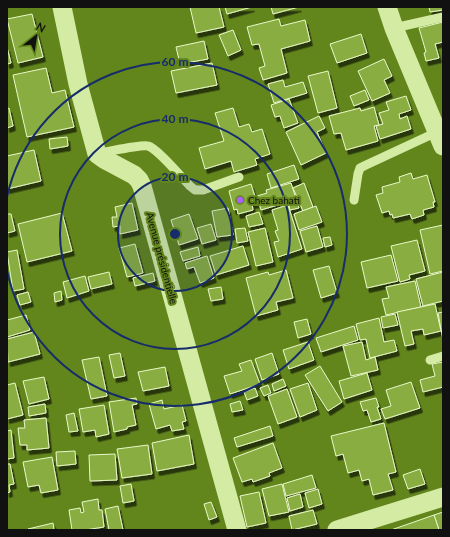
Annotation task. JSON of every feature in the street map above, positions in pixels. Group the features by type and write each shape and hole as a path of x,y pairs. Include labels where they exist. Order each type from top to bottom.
{"street":[{"path":"62,7 78,84 97,154"},
{"path":"387,7 394,28 437,127"},
{"name":"Avenue présidentielle","path":"97,154 134,174 142,186 237,530"},
{"path":"337,530 443,497"}],"lane":[{"path":"394,28 443,17"},
{"path":"354,200 360,168 437,127"},
{"path":"97,154 137,146 148,146 157,151 195,190 203,190 239,177"},
{"path":"430,360 443,356"}],"building":[{"path":"190,7 219,7 224,27 196,33"},
{"path":"225,7 252,7 227,14"},
{"path":"271,7 299,7 273,14"},
{"path":"429,7 443,7 443,10 430,12"},
{"path":"32,14 43,57 18,63 7,19"},
{"path":"279,19 281,26 305,20 310,41 281,49 287,73 263,80 259,68 265,66 259,44 252,45 247,27"},
{"path":"443,22 443,42 435,44 439,58 426,61 424,53 426,52 419,28"},
{"path":"233,30 241,50 228,56 219,35"},
{"path":"361,34 367,53 337,63 330,44"},
{"path":"204,41 208,59 180,64 176,47"},
{"path":"7,47 11,63 7,64"},
{"path":"384,59 392,76 384,80 390,93 372,101 358,71"},
{"path":"212,63 217,85 176,93 171,71"},
{"path":"46,68 52,93 65,90 74,127 27,137 13,75"},
{"path":"328,71 337,108 318,113 308,76"},
{"path":"283,80 285,87 303,82 307,93 274,103 268,84"},
{"path":"365,90 369,100 354,106 350,96"},
{"path":"406,96 411,110 399,114 400,119 407,116 411,129 380,139 376,126 383,124 379,113 389,110 386,102"},
{"path":"289,99 298,123 284,128 280,116 275,117 271,105"},
{"path":"374,107 379,125 374,126 378,141 346,150 341,133 334,134 329,116 360,108 361,111"},
{"path":"9,108 13,126 7,128 7,109"},
{"path":"233,108 239,127 249,124 252,132 262,129 270,154 255,159 257,165 234,172 231,161 205,169 199,148 224,141 215,113"},
{"path":"319,116 325,128 317,132 326,153 301,165 286,132"},
{"path":"67,137 68,146 50,149 49,139"},
{"path":"34,150 41,181 7,189 7,156"},
{"path":"294,165 299,179 271,188 267,174"},
{"path":"411,173 413,179 427,175 435,202 433,202 434,207 423,210 424,215 412,219 410,214 393,218 389,211 382,213 376,195 383,193 382,187 400,182 399,177"},
{"path":"291,183 299,208 290,210 288,202 261,210 257,196 267,193 266,190"},
{"path":"304,183 313,207 303,211 293,188"},
{"path":"251,184 257,203 252,204 253,210 238,214 237,209 234,210 229,191"},
{"path":"132,203 138,230 120,234 120,226 113,227 112,217 117,217 115,207"},
{"path":"288,205 302,249 278,257 274,242 279,241 275,231 278,230 272,210"},
{"path":"316,206 322,222 299,230 294,214"},
{"path":"228,208 233,235 217,237 212,211"},
{"path":"259,212 263,224 249,227 246,216"},
{"path":"62,213 72,251 27,262 18,224"},
{"path":"7,214 11,214 15,231 7,233"},
{"path":"189,214 198,239 179,245 171,220"},
{"path":"211,224 216,240 202,244 197,228"},
{"path":"443,225 443,271 430,274 420,230"},
{"path":"317,226 323,247 306,252 300,231"},
{"path":"245,228 248,241 237,243 235,229"},
{"path":"265,228 273,262 256,266 248,232"},
{"path":"330,237 332,245 325,247 323,238"},
{"path":"417,240 425,271 409,275 410,279 400,282 391,246"},
{"path":"135,244 143,273 127,277 119,248"},
{"path":"243,246 249,265 216,275 210,256"},
{"path":"198,247 200,256 183,261 180,252"},
{"path":"17,250 24,289 13,291 7,252"},
{"path":"391,255 398,281 367,288 361,262"},
{"path":"207,256 214,278 200,283 194,267 187,269 185,263"},
{"path":"329,266 337,293 321,298 313,270"},
{"path":"286,270 293,298 276,302 278,310 256,316 246,278 268,272 269,275"},
{"path":"109,272 112,284 91,289 88,277"},
{"path":"443,272 443,301 423,306 416,279"},
{"path":"153,273 155,281 135,286 133,278"},
{"path":"85,276 89,291 67,298 63,282"},
{"path":"415,281 421,307 386,315 382,299 389,298 386,287"},
{"path":"221,287 223,299 211,301 208,289"},
{"path":"61,291 62,300 55,302 54,293"},
{"path":"28,292 31,302 20,305 17,295"},
{"path":"435,304 441,331 424,335 423,329 411,331 414,344 405,346 397,312"},
{"path":"443,312 443,340 438,313"},
{"path":"395,314 398,325 383,328 381,317"},
{"path":"26,315 30,330 7,337 7,320"},
{"path":"379,318 384,342 394,340 397,351 370,358 366,339 360,340 356,324"},
{"path":"307,319 311,334 298,338 294,322"},
{"path":"354,326 358,340 321,352 316,338"},
{"path":"34,332 40,354 8,362 7,339"},
{"path":"308,342 314,360 289,369 283,350"},
{"path":"362,342 366,360 375,357 378,370 351,376 343,346"},
{"path":"120,353 125,376 114,378 109,355"},
{"path":"272,353 279,374 262,380 255,359"},
{"path":"99,357 107,396 91,399 82,360"},
{"path":"251,360 260,384 230,394 224,376 242,371 239,364"},
{"path":"443,362 443,387 423,392 420,380 435,376 432,364"},
{"path":"320,366 342,402 328,411 305,375"},
{"path":"165,367 169,386 143,391 138,372"},
{"path":"367,373 372,390 344,399 339,381"},
{"path":"44,377 49,399 29,404 23,381"},
{"path":"283,379 286,386 274,391 272,384"},
{"path":"411,382 420,408 385,419 381,409 391,406 386,390"},
{"path":"15,383 23,415 7,419 7,385"},
{"path":"308,383 317,410 300,417 290,389"},
{"path":"268,385 271,393 264,396 260,388"},
{"path":"255,388 258,396 247,400 244,392"},
{"path":"287,389 297,417 278,424 268,396"},
{"path":"136,398 137,404 132,405 136,425 114,432 109,402"},
{"path":"376,398 381,419 371,422 367,410 363,411 360,402"},
{"path":"162,400 164,409 182,405 186,421 182,422 184,429 172,431 170,425 156,429 149,404"},
{"path":"240,401 243,410 232,412 230,404"},
{"path":"45,404 46,413 29,416 28,407"},
{"path":"104,405 109,434 96,437 95,430 83,432 79,409"},
{"path":"74,413 78,431 69,432 66,415"},
{"path":"46,418 49,448 27,450 27,445 20,445 18,428 25,428 24,420"},
{"path":"384,423 396,472 388,474 393,490 373,495 369,479 362,481 359,470 348,473 343,454 336,456 331,436"},
{"path":"270,426 273,436 237,447 234,438"},
{"path":"11,430 14,458 7,459 7,431"},
{"path":"189,435 194,464 157,471 152,443"},
{"path":"273,443 282,468 269,473 270,476 253,482 252,479 242,482 233,458"},
{"path":"148,445 152,474 122,478 117,449"},
{"path":"75,451 76,464 57,466 56,452"},
{"path":"115,454 117,480 90,481 89,455"},
{"path":"52,457 58,490 41,493 39,485 28,487 23,462"},
{"path":"7,464 10,464 14,484 9,485 10,492 7,493"},
{"path":"420,469 425,484 408,489 403,475"},
{"path":"312,475 316,488 286,496 283,484"},
{"path":"131,484 134,501 123,503 120,486"},
{"path":"282,484 289,512 269,516 262,489"},
{"path":"318,489 322,504 309,508 305,493"},
{"path":"259,492 266,523 247,527 240,496"},
{"path":"300,494 303,507 290,511 287,498"},
{"path":"98,499 99,510 102,510 104,527 85,530 72,530 69,510 80,508 81,513 84,512 82,502"},
{"path":"211,502 217,517 209,520 204,504"},
{"path":"118,506 123,530 109,530 105,509"},
{"path":"313,510 317,524 292,530 289,516"},
{"path":"443,512 443,530 439,530 434,515"},
{"path":"434,515 439,530 391,530"},
{"path":"53,523 54,530 28,529"}],"place":[{"name":"Chez bahati","path":"240,200"}]}
